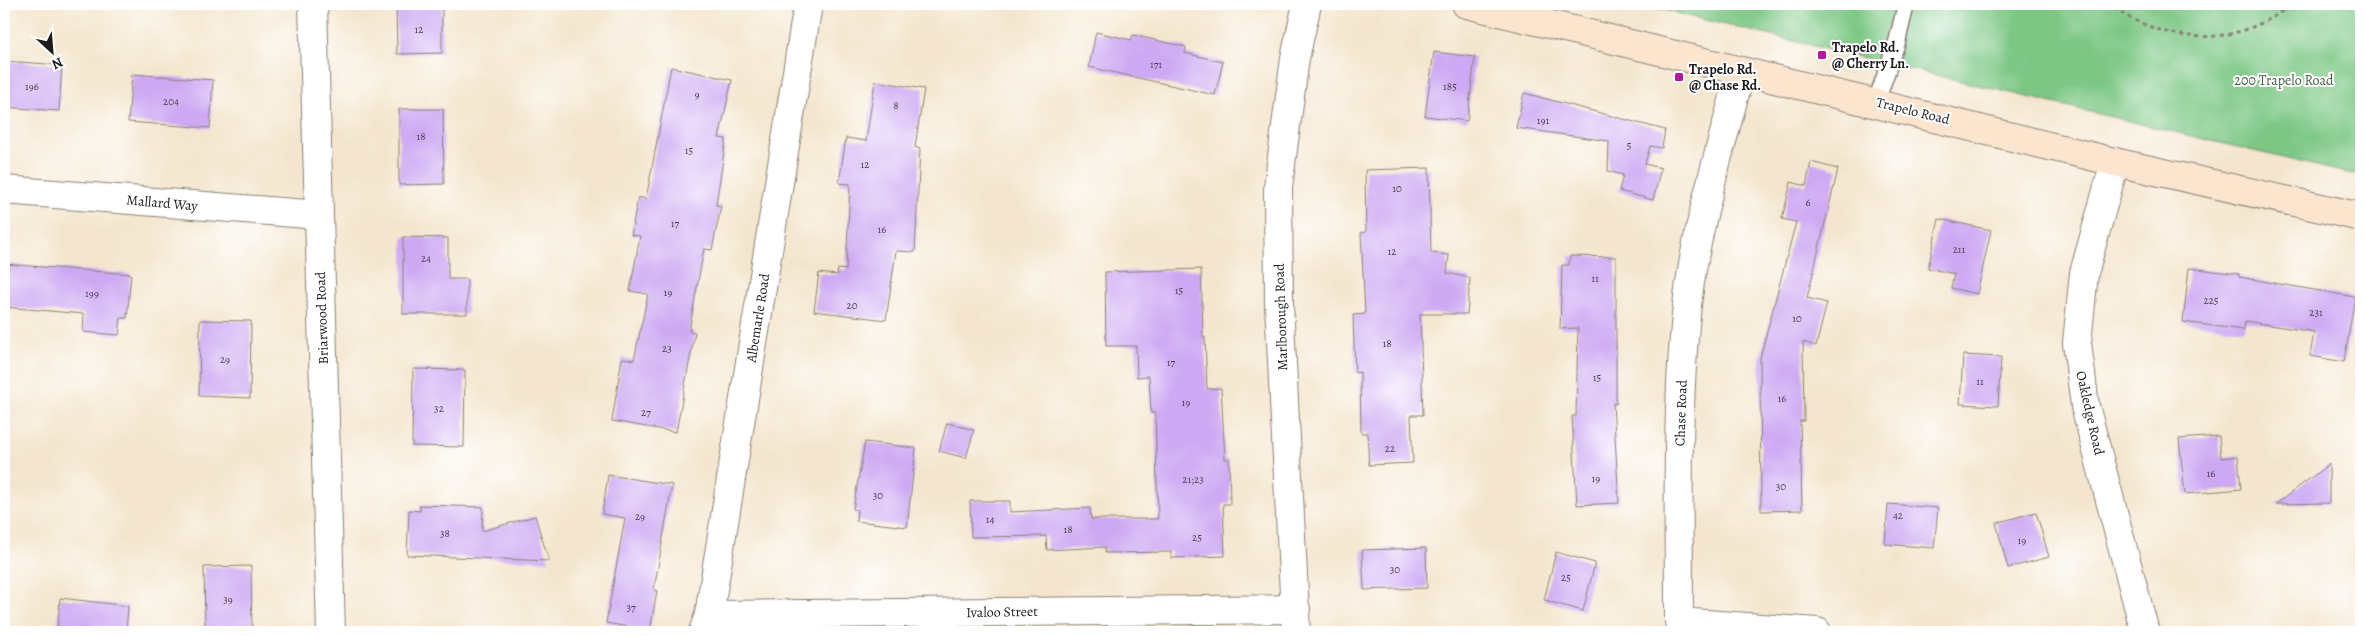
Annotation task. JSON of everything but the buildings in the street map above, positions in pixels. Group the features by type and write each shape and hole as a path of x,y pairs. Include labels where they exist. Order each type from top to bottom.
{"main road":[{"name":"Trapelo Road","path":"1466,4 1876,102 2114,162 2361,217"}],"street":[{"name":"Briarwood Road","path":"313,4 331,632"},
{"name":"Albemarle Road","path":"706,624 808,4"},
{"name":"Marlborough Road","path":"1296,620 1279,304 1278,187 1295,58 1307,4"},
{"name":"Chase Road","path":"1741,71 1702,221 1686,313 1680,448 1679,622 1817,632"},
{"name":"Oakledge Road","path":"2114,162 2084,273 2076,343 2085,406 2145,632"},
{"name":"Mallard Way","path":"4,190 320,215"},
{"name":"Ivaloo Street","path":"706,624 1296,620"}],"lane":[{"path":"1876,102 1897,42 1906,4"}],"path":[{"path":"2107,4 2126,17 2148,27 2177,36 2212,37 2241,32 2270,20 2292,4"}],"green space":[{"name":"200 Trapelo Road","path":"1638,4 2361,4 2361,175 2342,172"}],"place":[{"name":"Trapelo Rd. @ Cherry Ln.","path":"1822,55"},
{"name":"Trapelo Rd. @ Chase Rd.","path":"1679,77"}]}
